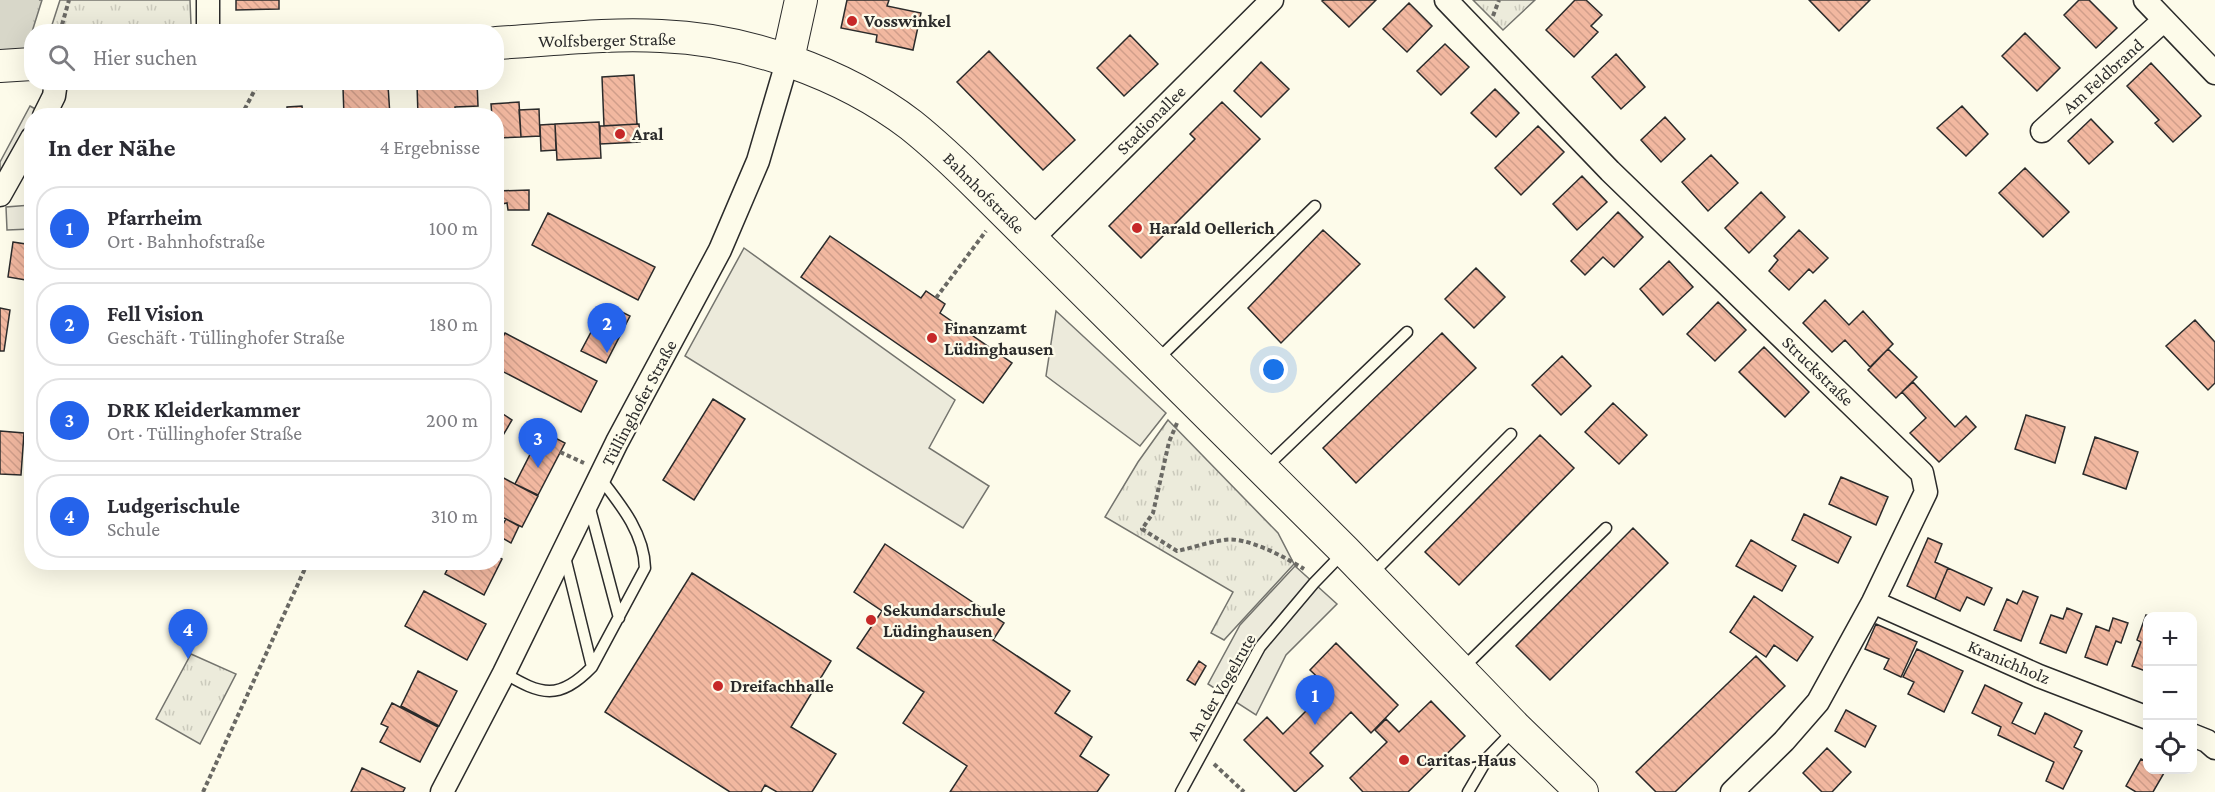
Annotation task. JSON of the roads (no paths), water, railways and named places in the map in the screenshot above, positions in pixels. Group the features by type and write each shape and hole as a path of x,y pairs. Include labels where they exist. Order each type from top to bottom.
{"main road":[{"name":"Tüllinghofer Straße","path":"788,59 801,0"},
{"name":"Wolfsberger Straße","path":"504,43 662,36 727,45 788,59"},
{"name":"Bahnhofstraße","path":"788,59 843,83 909,123 939,148 1345,551 1516,728"},
{"path":"0,66 24,64"},
{"path":"1516,728 1582,792"}],"street":[{"path":"208,0 208,24"},
{"name":"Stadionallee","path":"1031,240 1272,0"},
{"name":"Struckstraße","path":"1446,0 1610,171 1922,473 1926,492 1873,602 1818,702 1784,741 1732,792"},
{"path":"2145,0 2215,73"},
{"name":"Am Feldbrand","path":"2042,131 2164,20"},
{"name":"Tüllinghofer Straße","path":"442,792 564,553 617,442 720,250 758,161 788,59"},
{"path":"48,108 55,90"},
{"path":"0,195 24,152"},
{"name":"Kranichholz","path":"1873,602 2040,676 2143,716"},
{"path":"2197,737 2215,748"}],"lane":[{"path":"1154,363 1315,206"},
{"path":"1263,471 1407,332"},
{"path":"1369,577 1511,434"},
{"path":"504,673 531,689 548,692 566,688 580,680 592,667 645,568 645,551 629,519 600,478"},
{"path":"588,501 619,618"},
{"path":"1461,671 1606,528"},
{"name":"An der Vogelrute","path":"1181,792 1260,647 1318,578 1345,551"},
{"path":"564,553 592,667"},
{"path":"1468,792 1489,756 1516,728"}],"water":[{"path":"0,0 42,0 34,24 24,24 24,35 0,37"}],"waterway":[{"path":"0,49 17,0"}],"place":[{"name":"Vosswinkel","path":"852,21"},
{"name":"Aral","path":"620,134"},
{"name":"Harald Oellerich","path":"1137,228"},
{"name":"Finanzamt Lüdinghausen","path":"932,338"},
{"name":"Fell Vision","path":"607,353"},
{"name":"DRK Kleiderkammer","path":"538,468"},
{"name":"Sekundarschule Lüdinghausen","path":"871,620"},
{"name":"Ludgerischule","path":"188,659"},
{"name":"Dreifachhalle","path":"718,686"},
{"name":"Pfarrheim","path":"1315,725"},
{"name":"Caritas-Haus","path":"1404,760"}]}
